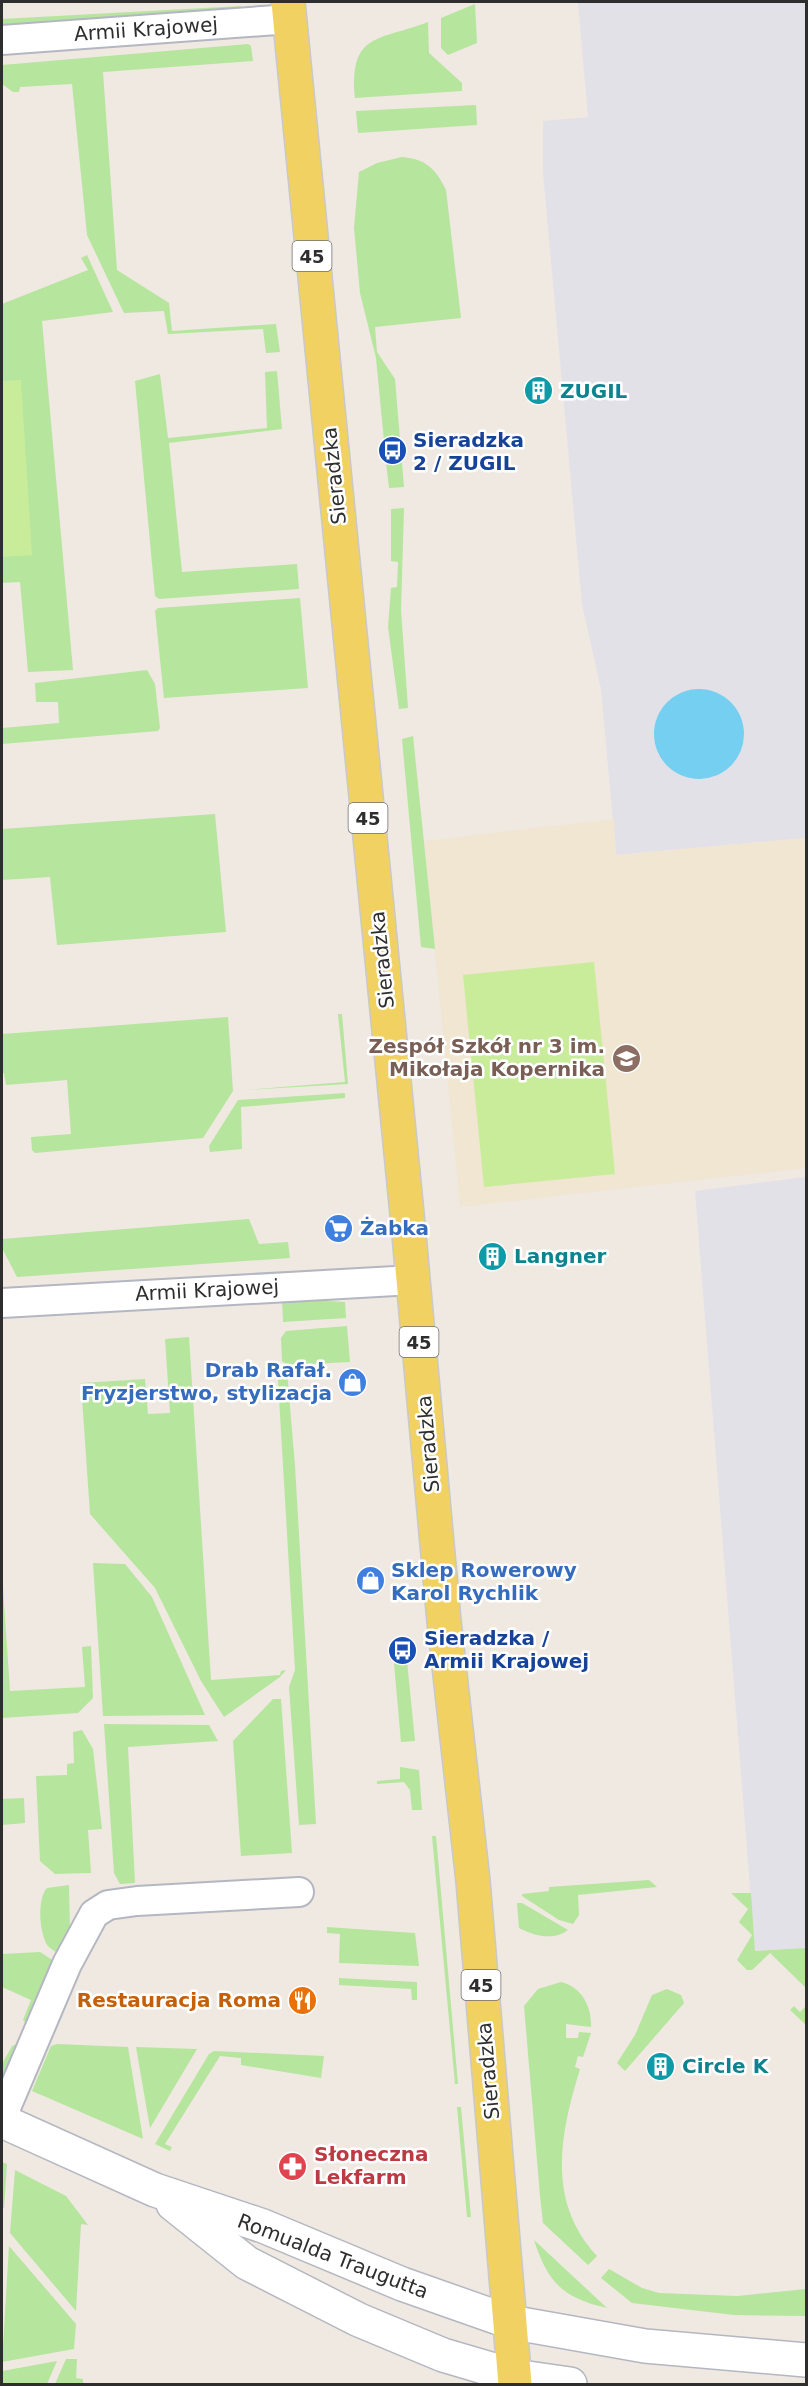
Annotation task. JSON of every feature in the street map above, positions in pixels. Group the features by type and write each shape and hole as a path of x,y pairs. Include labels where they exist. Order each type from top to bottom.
{"main road":[{"name":"Sieradzka","path":"289,10 445,1630 472,1881 514,2380"}],"street":[{"name":"Armii Krajowej","path":"2,40 289,10"},
{"name":"Armii Krajowej","path":"2,1303 413,1280"},
{"path":"2,2119 67,1964 94,1914 108,1905 137,1901 299,1892"},
{"name":"Romualda Traugutta","path":"2,2119 156,2190 263,2226 402,2284 510,2322 645,2346 807,2360"},
{"name":"Romualda Traugutta","path":"156,2190 247,2263 393,2335 514,2380 570,2385"}],"shaded area":[{"path":"578,2 806,2 806,838 616,855 601,689 582,604 543,173 543,121 588,117"},
{"name":"Zespół Szkół nr 3 im. Mikołaja Kopernika","path":"614,819 616,855 806,838 806,1168 460,1207 424,841"},
{"path":"806,1177 806,1948 755,1951 695,1191"}],"green space":[{"path":"475,4 477,43 448,55 441,48 441,18"},
{"path":"241,6 240,9 2,28 2,19"},
{"path":"428,22 429,53 462,83 462,91 355,98 354,77 357,61 363,50 371,42 382,37"},
{"path":"248,44 251,46 253,61 103,72 117,270 169,303 172,331 276,324 280,352 266,353 263,329 168,334 164,311 124,313 87,235 72,84 20,87 19,92 13,92 2,84 2,65"},
{"path":"476,105 477,125 358,133 356,111"},
{"path":"402,157 418,160 429,166 446,190 461,318 375,327 377,352 395,379 404,487 389,488 386,462 396,461 395,441 384,441 376,358 360,293 354,228 359,172 377,163"},
{"path":"87,255 113,312 42,321 73,670 28,672 20,582 2,583 2,304 88,270 81,258"},
{"path":"277,371 282,429 169,443 182,572 297,564 299,589 159,599 155,596 135,381 160,374 168,438 267,428 265,372"},
{"path":"21,380 32,555 2,557 2,381"},
{"path":"404,508 401,610 408,708 399,709 388,627 391,588 397,587 398,562 391,561 391,509"},
{"path":"300,598 308,688 164,698 155,611 158,608"},
{"path":"147,670 155,684 160,728 158,731 2,744 2,728 59,723 58,702 36,702 35,683"},
{"path":"413,736 435,949 421,947 402,739"},
{"path":"215,814 226,932 57,945 50,877 2,880 2,829"},
{"path":"594,962 615,1174 484,1187 463,975"},
{"path":"338,1014 342,1014 348,1084 244,1090 345,1082"},
{"path":"228,1017 233,1091 203,1138 35,1153 32,1150 31,1137 71,1134 67,1080 6,1085 4,1073 2,1073 2,1034"},
{"path":"345,1093 345,1098 241,1107 242,1149 210,1152 209,1146 238,1100"},
{"path":"249,1219 259,1244 288,1242 290,1258 17,1277 2,1248 2,1239"},
{"path":"282,1298 345,1302 346,1318 283,1322"},
{"path":"347,1326 350,1362 288,1365 282,1361 281,1338 286,1331"},
{"path":"189,1337 211,1680 280,1675 281,1671 286,1670 280,1677 224,1717 201,1681 155,1588 90,1514 81,1383 145,1379 148,1414 170,1413 165,1339"},
{"path":"287,1371 295,1466 316,1824 299,1825 289,1687 295,1670 278,1380"},
{"path":"93,1563 125,1564 152,1597 205,1715 103,1716"},
{"path":"2,1573 10,1691 85,1687 82,1647 91,1646 93,1698 78,1713 2,1718"},
{"path":"406,1651 415,1741 401,1742 393,1652"},
{"path":"273,1699 281,1699 292,1853 241,1856 233,1741"},
{"path":"104,1724 209,1725 218,1741 128,1747 135,1883 120,1884 114,1873"},
{"path":"82,1730 93,1749 102,1829 88,1830 91,1873 55,1874 40,1861 36,1776 67,1775 67,1764 74,1763 73,1732"},
{"path":"400,1767 419,1770 422,1810 412,1810 410,1790 404,1782 377,1784 377,1781 400,1779"},
{"path":"24,1798 25,1823 2,1825 2,1799"},
{"path":"432,1836 436,1836 458,2084 455,2084"},
{"path":"649,1880 657,1887 578,1895 579,1915 573,1924 559,1920 522,1896 522,1894 549,1891 549,1887"},
{"path":"69,1885 70,1931 60,1955 48,1946 45,1940 41,1925 42,1900 47,1888"},
{"path":"731,1893 751,1893 755,1951 806,1948 806,1988 770,1953 752,1970 747,1970 737,1960 752,1935 739,1922 748,1909"},
{"path":"517,1903 522,1903 568,1930 556,1935 544,1936 519,1928"},
{"path":"327,1927 415,1933 419,1966 339,1963 340,1934 327,1933"},
{"path":"40,1952 57,1963 28,2025 23,2020 31,2000 2,1987 2,1954"},
{"path":"339,1978 417,1982 417,2000 412,2000 411,1989 339,1985"},
{"path":"561,1982 575,1988 580,1993 590,2012 591,2020 591,2027 566,2024 566,2038 578,2038 579,2032 591,2033 583,2057 578,2056 575,2067 580,2069 567,2118 562,2166 564,2190 570,2213 581,2235 597,2256 588,2265 543,2223 540,2196 524,2006 538,1989"},
{"path":"667,1989 681,1995 684,2003 625,2071 617,2063 635,2035 652,1995"},
{"path":"794,2006 800,2012 806,2006 806,2025 790,2010"},
{"path":"17,2044 15,2049 19,2051 5,2080 2,2078 2,2064 12,2046"},
{"path":"57,2044 128,2047 143,2139 32,2091 51,2046"},
{"path":"136,2047 197,2049 150,2128"},
{"path":"214,2051 324,2056 321,2078 241,2065 241,2058 220,2056 165,2144 172,2147 170,2151 155,2144 209,2054"},
{"path":"457,2107 461,2107 471,2217 467,2217"},
{"path":"2,2162 7,2164 4,2208 2,2207"},
{"path":"15,2170 66,2196 88,2225 81,2224 76,2311 10,2233"},
{"path":"534,2240 607,2308 579,2299 559,2286 545,2267"},
{"path":"9,2246 76,2324 74,2349 2,2362"},
{"path":"609,2269 642,2288 659,2293 737,2296 806,2289 806,2316 734,2315 632,2303 601,2278"},
{"path":"66,2359 77,2359 76,2378 83,2379 83,2384 55,2384"},
{"path":"57,2361 47,2384 2,2384 2,2371"}],"water":[{"path":"699,689 716,692 731,702 741,717 744,734 741,751 731,766 716,776 699,779 682,776 667,766 657,751 654,734 657,717 667,702 682,692"}],"place":[{"name":"ZUGIL","path":"539,391"},
{"name":"Sieradzka 2 / ZUGIL","path":"392,451"},
{"name":"Zespół Szkół nr 3 im. Mikołaja Kopernika","path":"626,1058"},
{"name":"Żabka","path":"339,1228"},
{"name":"Langner","path":"493,1256"},
{"name":"Drab Rafał. Fryzjerstwo, stylizacja","path":"353,1382"},
{"name":"Sklep Rowerowy Karol Rychlik","path":"370,1581"},
{"name":"Sieradzka / Armii Krajowej","path":"403,1650"},
{"name":"Restauracja Roma","path":"302,2000"},
{"name":"Circle K","path":"661,2066"},
{"name":"Słoneczna Lekfarm","path":"293,2166"}]}
